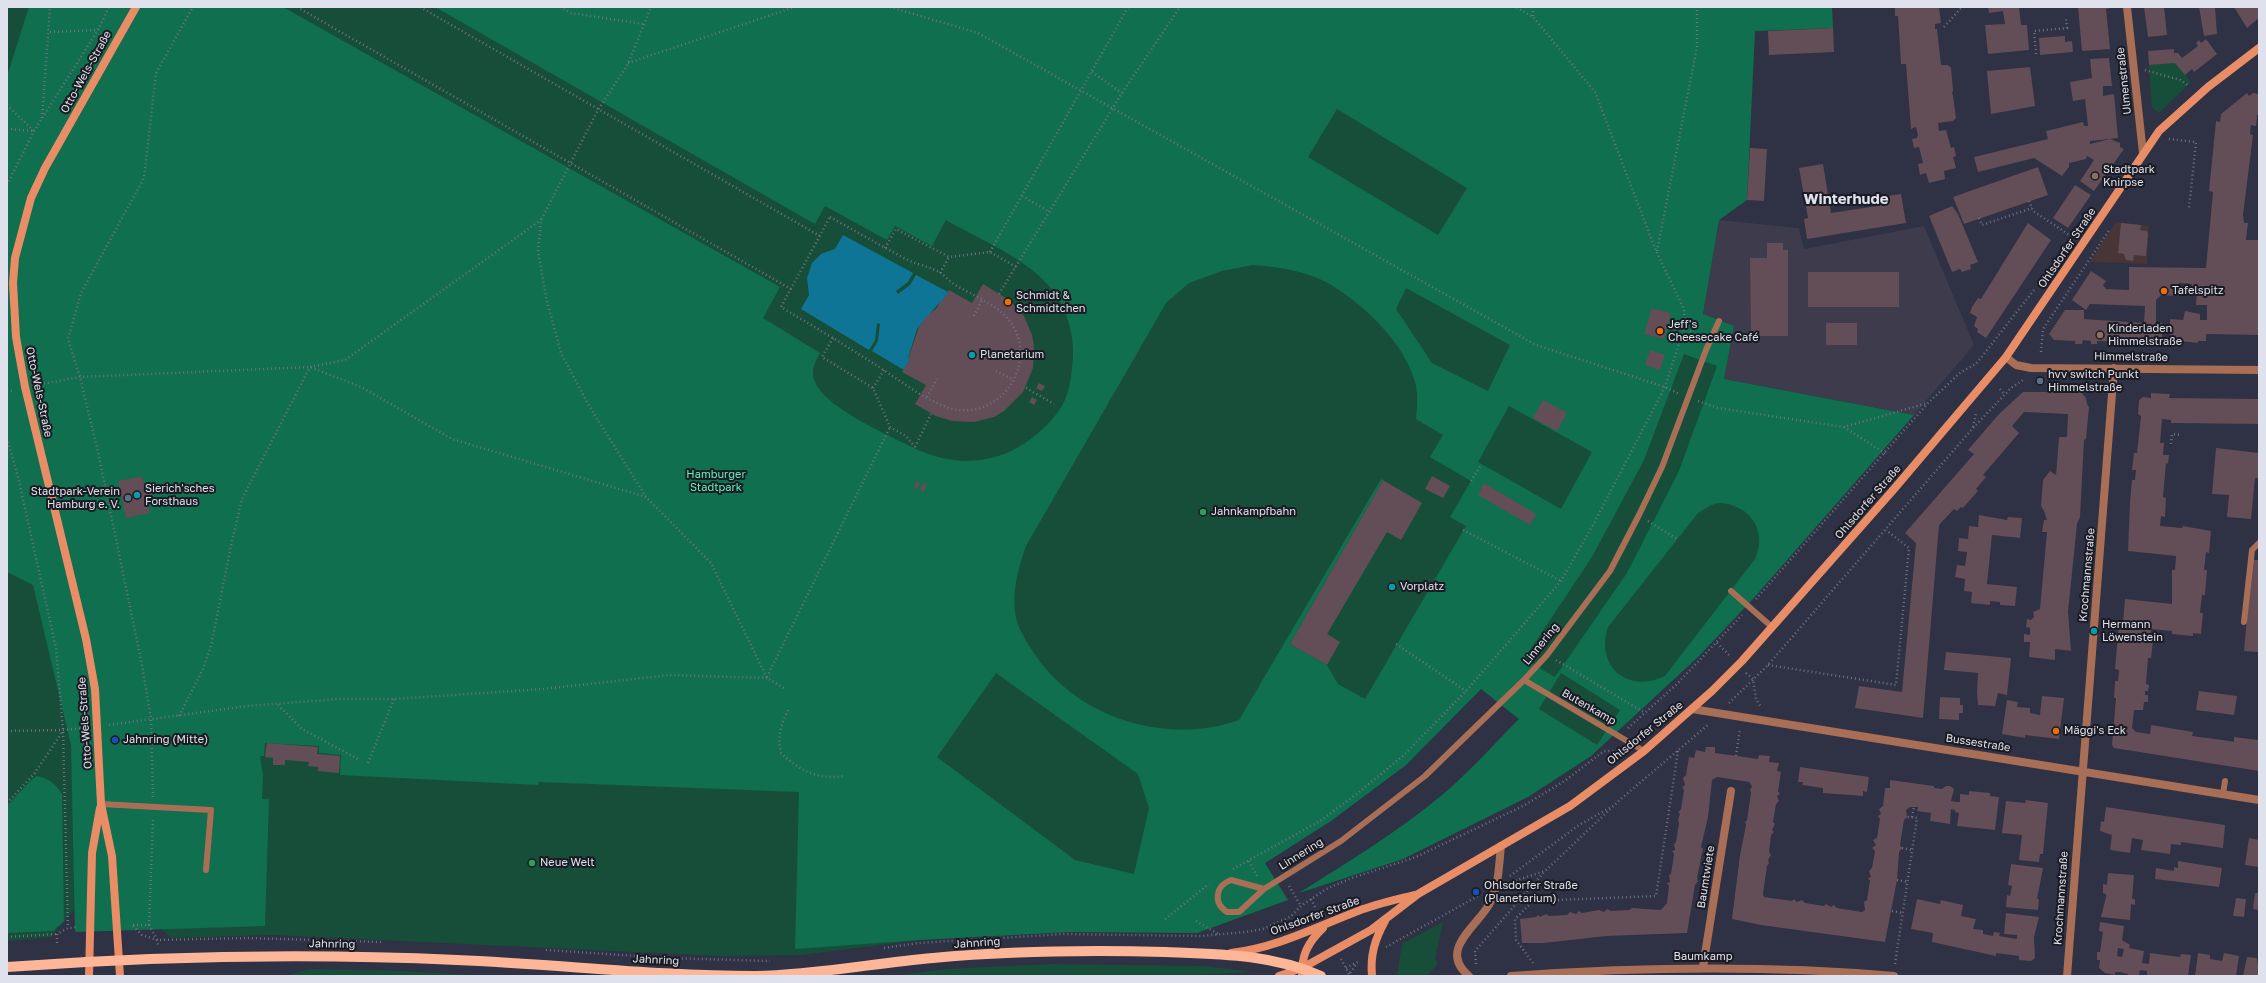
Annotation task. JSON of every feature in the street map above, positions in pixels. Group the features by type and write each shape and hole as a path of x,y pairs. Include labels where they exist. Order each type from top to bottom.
{"main road":[{"name":"Jahnring","path":"7,967 89,961 299,956 417,958 694,974 758,976 827,972 929,958 987,953 1065,951 1218,954 1264,958 1302,972 1321,976"}],"street":[{"name":"Otto-Wels-Straße","path":"120,976 112,856 101,804 95,689 86,639 25,387 13,310 15,258 20,234 31,198 45,168 136,7"},
{"name":"Ulmenstraße","path":"2127,7 2143,153"},
{"name":"Ohlsdorfer Straße","path":"1278,976 1302,972 1365,934 1418,894 1570,806 1644,751 1739,665 1894,489 2006,357 2159,131 2176,114 2259,48"},
{"name":"Himmelstraße","path":"2006,357 2016,365 2031,368 2259,370"},
{"name":"Krochmannstraße","path":"2066,976 2114,368"},
{"name":"Bussestraße","path":"1692,709 2259,800"},
{"name":"Baumtwiete","path":"1703,967 1731,791"},
{"name":"Otto-Wels-Straße","path":"88,976 92,853 101,804"},
{"path":"1469,976 1465,972 1459,960 1458,944 1491,902 1495,892 1501,846"},
{"name":"Ohlsdorfer Straße","path":"1218,954 1251,949 1324,926 1361,910 1418,894"},
{"path":"1372,976 1371,962 1373,948 1386,918"},
{"path":"1302,972 1307,948 1324,926"},
{"name":"Baumkamp","path":"1511,976 1703,967 1804,973 1893,976"}],"lane":[{"name":"Linnering","path":"1264,889 1231,880 1220,887 1218,902 1227,912 1239,912 1264,889 1341,841 1425,776 1524,680 1547,655 1610,571 1639,515 1662,467 1706,350 1719,321"},
{"path":"2244,622 2252,550 2259,543"},
{"path":"1731,590 1772,627"},
{"name":"Butenkamp","path":"1524,680 1644,751"},
{"path":"2223,794 2225,781"},
{"path":"101,804 211,810 206,870"}],"path":[{"path":"42,118 50,32 50,7"},
{"path":"7,185 34,131 98,30 109,7"},
{"path":"158,944 149,925 153,806 151,719 139,650 80,377 68,339 81,293 144,178 156,72 193,7"},
{"path":"297,7 791,289"},
{"path":"420,7 820,236"},
{"path":"560,7 571,13 643,24"},
{"path":"651,7 628,64 598,110 541,220 538,251 546,297 561,353 588,404 646,498 711,563 767,678"},
{"path":"628,64 795,7"},
{"path":"890,7 978,34 1536,345 1665,387 1689,398 1718,408 1844,427 1886,454"},
{"path":"990,252 1128,7"},
{"path":"999,294 1122,93 1180,7"},
{"path":"1230,871 1285,842 1320,821 1339,807 1404,755 1466,691 1561,581 1593,525 1665,387 1685,325 1684,309 1656,251 1595,92 1533,17 1516,7"},
{"path":"1533,7 1533,17"},
{"path":"1656,251 1697,47 1696,7"},
{"path":"1944,28 1962,7"},
{"path":"2036,54 2034,31 2067,28 2066,18"},
{"path":"50,32 98,30"},
{"path":"2134,69 2180,80 2189,86"},
{"path":"1092,72 1122,93"},
{"path":"7,105 34,131"},
{"path":"7,129 34,131"},
{"path":"2167,143 2172,136"},
{"path":"2169,139 2196,142 2189,208"},
{"path":"1022,196 1050,212"},
{"path":"2029,201 2033,211 2074,238"},
{"path":"1980,218 1982,225 2032,208"},
{"path":"830,217 885,248 917,264 940,273 954,285 982,300 1008,319 1019,339 1020,358 1014,380 998,399 978,408 950,408 927,397 781,307 820,236 830,217"},
{"path":"7,392 25,387 80,377 310,367 345,360 541,220"},
{"path":"2041,352 2043,329 2111,227"},
{"path":"885,248 896,228 949,257 990,252 1016,267"},
{"path":"2070,244 2078,232"},
{"path":"940,273 949,257"},
{"path":"1628,729 1717,643 1886,454 1928,403 1961,372 1976,364 2038,286"},
{"path":"974,316 982,300"},
{"path":"1685,325 1706,350"},
{"path":"833,338 822,357 873,388 890,427 906,436 915,447 931,414"},
{"path":"1976,364 1979,367"},
{"path":"310,367 361,387 452,439 646,498"},
{"path":"179,716 203,669 212,646 231,546 242,499 310,367"},
{"path":"873,388 884,370"},
{"path":"996,371 1014,380"},
{"path":"927,397 937,379"},
{"path":"1726,706 1768,665 1973,428 2004,394 2023,380"},
{"path":"1026,388 1054,404"},
{"path":"2000,389 2004,394"},
{"path":"1844,427 1928,403"},
{"path":"1973,428 1976,413"},
{"path":"767,678 890,427"},
{"path":"2171,444 2172,434 2181,435"},
{"path":"7,438 19,481 56,648 63,730 68,928"},
{"path":"1471,481 1481,465"},
{"path":"1639,515 1677,539"},
{"path":"1463,530 1561,581"},
{"path":"1768,665 1896,686 1909,548 1886,530"},
{"path":"1717,643 1732,659"},
{"path":"1396,644 1466,691"},
{"path":"1547,655 1644,713"},
{"path":"1745,672 1753,680 1756,699 1761,707 1760,720"},
{"path":"7,730 63,730 247,706 278,705 339,699 394,699 543,690 670,675 767,678 784,688"},
{"path":"368,763 394,699"},
{"path":"278,705 302,728 358,760"},
{"path":"788,710 782,722 779,738 782,753 802,770 812,775 832,778 844,776"},
{"path":"1736,756 1741,717"},
{"path":"1476,968 1475,951 1546,871 1616,804 1711,721"},
{"path":"7,803 34,774 63,730"},
{"path":"879,949 918,943 1065,934 1220,935 1246,932 1278,924 1290,917 1301,906 1326,889 1352,878 1416,857 1525,805 1566,780 1604,751"},
{"path":"1540,974 1516,940 1515,919 1533,901 1656,896 1678,751"},
{"path":"1546,871 1513,882 1502,883 1579,825 1616,804"},
{"path":"1912,818 1914,807"},
{"path":"1893,976 1917,818 1906,817"},
{"path":"1902,848 1912,850"},
{"path":"1284,877 1301,906"},
{"path":"1896,880 1907,882"},
{"path":"1165,919 1212,882"},
{"path":"1386,948 1486,892"},
{"path":"1311,899 1315,908"},
{"path":"1892,911 1902,913"},
{"path":"1196,921 1220,935"},
{"path":"149,925 131,925 142,935 157,940 247,938 387,943"},
{"path":"7,937 56,934 68,928 78,927"},
{"path":"56,934 57,943"},
{"path":"545,950 669,958 774,961"},
{"path":"1340,957 1349,975"},
{"path":"1346,968 1366,958"},
{"path":"1349,975 1357,962"}],"shaded area":[{"path":"1719,220 1799,228 1804,249 1924,226 1974,345 1914,415 1724,379 1734,327 1703,314"},
{"path":"2116,222 2149,226 2147,264 2090,262"}],"green space":[{"name":"Hamburger Stadtpark","path":"7,7 1832,7 1833,28 1755,31 1747,200 1719,220 1703,314 1734,326 1724,379 1914,415 1752,600 1699,656 1591,756 1528,797 1403,859 1299,893 1375,844 1431,804 1466,773 1519,719 1481,689 1406,765 1331,821 1265,863 1288,900 1197,933 1069,932 920,940 801,955 719,956 274,935 171,938 125,895 82,901 51,937 7,941"},
{"name":"Hamburger Stadtpark","path":"29,7 283,7 780,287 763,318 820,353 813,372 814,379 819,390 843,410 859,420 918,450 948,459 962,461 991,458 1005,454 1019,447 1046,426 1061,407 1067,394 1073,357 1070,328 1064,309 1054,292 1031,269 1004,251 946,220 932,246 895,226 887,240 825,206 815,224 435,7 1832,7 1833,28 1755,31 1747,200 1719,220 1703,314 1734,326 1724,379 1914,415 1752,600 1699,656 1591,756 1528,797 1403,859 1299,893 1375,844 1431,804 1466,773 1519,719 1481,689 1406,765 1331,821 1265,863 1288,900 1197,933 1069,932 920,940 795,949 799,792 539,782 538,785 340,775 341,755 319,753 319,746 265,743 264,756 260,756 263,775 262,799 269,799 265,926 75,932 71,745 33,585 7,572 7,76","holes":["1337,109 1467,188 1438,235 1308,157","1253,265 1280,268 1307,274 1316,277 1338,289 1367,311 1392,339 1403,355 1411,370 1416,386 1416,419 1443,435 1430,457 1471,481 1450,517 1466,526 1365,699 1338,684 1327,665 1290,644 1383,480 1381,479 1239,720 1211,727 1182,730 1154,727 1125,721 1098,710 1074,695 1052,676 1031,649 1019,627 1016,618 1014,599 1020,563 1026,546 1166,303 1189,283 1222,271","1406,288 1510,345 1488,391 1432,363 1396,309","1684,354 1717,366 1679,471 1627,573 1555,677 1524,659 1592,557 1644,460","1509,406 1592,452 1561,509 1478,462","1719,503 1740,508 1754,521 1757,529 1759,539 1755,559 1665,676 1651,681 1639,682 1627,679 1618,673 1611,665 1606,654 1605,641 1608,627 1698,513 1711,505","996,673 1138,774 1149,808 1134,874 1075,860 937,757","1561,673 1620,710 1597,745 1539,709"]},
{"path":"2175,62 2191,82 2160,112 2155,111 2152,107 2149,65"},
{"path":"37,776 45,778 51,782 62,794 64,921 53,931 7,933 7,806 31,780"},
{"path":"1443,922 1435,959 1438,964 1426,976 1397,976 1402,944"},
{"path":"1051,964 1203,966 1252,972 1177,976 892,976 947,969"},
{"path":"309,969 380,970 495,976 285,976"}],"water":[{"path":"843,235 913,273 908,282 896,291 898,294 910,285 916,275 948,292 942,302 940,302 917,329 908,358 910,359 904,370 872,351 878,341 880,324 877,323 875,340 869,350 801,309 809,295 807,278 812,263 821,254 835,249"}],"building":[{"path":"1895,7 1939,7 1941,23 1935,24 1935,29 1937,29 1941,65 1948,65 1951,68 1952,94 1956,118 1953,121 1938,123 1939,131 1946,130 1951,148 1954,147 1956,156 1953,157 1956,168 1944,171 1945,179 1929,183 1926,173 1920,175 1918,164 1923,163 1919,147 1914,148 1912,139 1917,138 1918,135 1916,127 1911,129 1906,64 1901,64 1898,16 1895,16"},
{"path":"1988,7 2019,7 2021,25 2027,25 2029,50 1988,54 1985,25 2005,24 2003,11 1989,13"},
{"path":"2078,7 2116,7 2106,9 2110,49 2082,51"},
{"path":"2144,7 2164,7 2167,35 2148,37"},
{"path":"2199,7 2215,7 2217,34 2204,36"},
{"path":"2234,7 2259,7 2259,18 2247,28"},
{"path":"1833,28 1834,52 1769,55 1768,31"},
{"path":"2065,36 2065,42 2072,41 2073,52 2040,55 2039,38"},
{"path":"2206,39 2217,54 2194,72 2192,69 2185,75 2175,63 2149,65 2148,51 2174,49 2174,53 2178,53 2182,58 2198,46 2196,43 2199,40 2201,43"},
{"path":"2109,58 2112,86 2103,86 2103,96 2114,94 2118,138 2110,139 2120,143 2120,147 2124,149 2094,191 2080,181 2094,160 2087,156 2086,159 2069,163 2069,167 2062,176 2034,158 1978,172 1974,157 2048,139 2046,131 2083,122 2084,126 2088,126 2085,99 2073,101 2070,82 2092,78 2090,59","holes":["2110,139 2090,144 2090,141"]},
{"path":"2030,67 2035,106 1991,114 1987,71"},
{"path":"2247,93 2249,96 2253,93 2259,94 2259,115 2257,115 2256,126 2251,125 2250,134 2253,135 2243,215 2244,223 2248,223 2246,240 2259,240 2259,335 2206,334 2206,341 2198,341 2198,343 2170,340 2170,319 2183,320 2185,311 2200,314 2200,320 2207,320 2207,305 2196,305 2197,291 2191,290 2192,284 2179,283 2179,296 2161,295 2156,300 2156,323 2162,323 2162,343 2097,341 2097,344 2091,344 2091,341 2083,340 2082,344 2075,344 2075,341 2054,340 2049,334 2065,310 2084,310 2084,319 2144,323 2145,306 2090,304 2086,310 2072,300 2091,271 2106,281 2103,285 2106,289 2129,290 2129,267 2206,268 2213,192 2209,191 2216,121 2220,122 2221,114"},
{"path":"1750,148 1767,149 1764,201 1747,200"},
{"path":"1823,164 1831,213 1877,206 1876,200 1881,197 1901,194 1906,223 1807,239 1804,219 1808,218 1799,168"},
{"path":"2038,167 2048,195 1964,224 1953,197"},
{"path":"2075,185 2091,195 2068,228 2053,218"},
{"path":"1952,206 1958,214 1978,262 1970,265 1971,269 1962,272 1960,269 1952,272 1929,216"},
{"path":"2028,223 2051,240 1986,338 1977,332 1978,329 1974,326 1977,317 1970,313 1972,307 1978,298 1981,299"},
{"path":"2121,223 2141,225 2140,230 2147,231 2146,256 2134,255 2133,261 2126,260 2124,254 2118,253"},
{"path":"1767,243 1783,243 1783,250 1788,250 1788,336 1751,336 1750,258 1767,258"},
{"path":"1808,272 1899,272 1899,307 1808,307"},
{"name":"Planetarium","path":"983,284 1009,300 1024,316 1032,335 1034,346 1033,368 1023,392 1004,411 994,417 974,422 952,421 936,416 915,404 926,385 902,372 910,359 908,359 919,327 927,316 937,308 940,301 942,302 949,290 972,303"},
{"path":"1652,308 1671,313 1664,339 1644,334"},
{"path":"1826,323 1857,323 1857,345 1826,345"},
{"path":"1650,350 1665,355 1660,370 1645,365"},
{"path":"1039,383 1045,386 1042,391 1036,388"},
{"path":"2023,392 2081,392 2086,398 2089,407 2086,439 2084,440 2080,517 2077,524 2068,612 2071,651 2055,649 2055,660 2029,657 2030,642 2024,642 2024,634 2030,635 2030,628 2026,627 2027,619 2031,620 2034,617 2033,612 2040,609 2047,532 2042,532 2044,520 2047,520 2041,506 2043,480 2050,471 2056,475 2059,437 2067,437 2068,414 2024,412 2012,426 2019,433 1983,475 1986,477 1976,489 1978,491 1963,508 1961,507 1957,511 1954,509 1939,525 1923,718 1855,708 1859,686 1902,692 1916,543 1905,533 1974,454 1968,450 1999,414"},
{"path":"2151,393 2170,394 2169,398 2259,399 2259,424 2171,423 2171,420 2162,419 2160,443 2164,443 2163,455 2169,455 2168,464 2166,463 2163,497 2166,498 2165,517 2161,516 2160,526 2182,528 2183,526 2211,531 2209,553 2206,552 2204,570 2207,570 2205,595 2202,595 2200,613 2203,613 2201,634 2193,633 2193,636 2172,634 2172,631 2151,629 2150,641 2153,641 2151,658 2148,658 2146,684 2149,685 2148,691 2145,691 2145,695 2148,695 2148,702 2144,702 2143,710 2134,710 2132,728 2136,732 2150,734 2151,725 2193,732 2192,736 2234,742 2234,737 2259,740 2259,771 2114,748 2112,745 2116,698 2114,698 2115,681 2118,681 2119,670 2115,669 2119,623 2123,623 2125,599 2172,604 2172,570 2175,570 2176,556 2128,551 2132,480 2135,480 2136,470 2132,470 2134,453 2137,453 2141,416 2138,414 2139,400 2143,397 2151,398"},
{"path":"1032,397 1037,400 1034,405 1029,402"},
{"path":"1543,400 1567,413 1557,431 1533,418"},
{"path":"2216,448 2259,453 2259,478 2255,478 2251,519 2227,517 2229,495 2212,494"},
{"name":"Sierich'sches Forsthaus","path":"142,476 145,488 151,487 153,499 147,500 150,513 126,518 118,481"},
{"path":"1432,476 1450,486 1443,498 1425,489"},
{"path":"1383,480 1422,503 1401,540 1387,532 1327,634 1340,642 1327,665 1290,644"},
{"path":"916,481 920,483 917,489 914,488"},
{"path":"923,483 927,484 924,492 920,490"},
{"path":"1484,483 1536,514 1530,525 1478,495"},
{"path":"1979,515 2007,520 2008,517 2022,518 2020,538 1992,535 1987,584 2017,587 2015,606 2000,605 2000,602 1990,601 1990,605 1971,603 1972,592 1964,591 1965,579 1955,577 1957,565 1965,566 1967,552 1958,551 1959,538 1968,539 1969,526 1978,527"},
{"path":"2252,560 2259,560 2259,652 2244,651"},
{"path":"1946,652 2011,658 2007,695 1998,693 1995,706 1978,705 1978,673 1944,670"},
{"path":"2199,691 2237,696 2234,715 2196,710"},
{"path":"2042,696 2064,698 2059,739 2025,735 2025,738 2002,734 2007,700 2018,702 2017,707 2030,708 2030,713 2040,715"},
{"path":"1940,697 1960,698 1960,705 1963,705 1963,713 1959,713 1959,720 1939,719"},
{"path":"267,743 318,747 317,754 340,756 339,773 318,771 318,767 308,766 309,762 285,760 285,765 273,765 273,758 265,757"},
{"path":"1706,747 1715,747 1715,753 1758,759 1759,755 1770,756 1769,762 1779,763 1777,771 1781,772 1778,791 1780,794 1777,796 1779,801 1776,804 1773,822 1775,824 1772,830 1774,832 1771,835 1769,852 1771,855 1767,866 1763,894 1764,897 1792,901 1794,899 1797,902 1802,900 1805,903 1824,906 1826,904 1831,907 1834,905 1837,908 1862,912 1865,910 1864,902 1867,900 1870,881 1868,878 1871,877 1869,871 1872,868 1875,851 1872,848 1876,845 1873,840 1877,838 1880,819 1878,816 1881,814 1879,809 1883,806 1885,788 1890,788 1890,780 1934,786 1934,788 1942,789 1946,786 1950,786 1954,789 1951,801 1956,802 1960,802 1960,794 1969,795 1969,791 1990,793 1990,796 1999,797 1995,830 1957,826 1959,813 1951,809 1950,824 1930,821 1931,813 1917,811 1918,807 1910,807 1906,810 1907,817 1904,820 1900,845 1902,848 1899,852 1897,880 1885,942 1761,925 1732,919 1740,855 1746,825 1745,822 1747,820 1751,793 1750,790 1752,786 1749,782 1717,777 1712,780 1708,817 1701,847 1703,849 1697,878 1698,881 1695,885 1687,933 1606,936 1544,943 1522,943 1520,919 1536,917 1538,915 1540,917 1546,914 1549,916 1567,915 1570,912 1576,914 1579,911 1582,913 1599,910 1604,912 1607,909 1611,911 1629,910 1632,908 1661,910 1667,903 1669,886 1667,883 1670,882 1669,875 1671,874 1674,854 1672,851 1675,850 1674,844 1676,842 1679,823 1678,820 1680,814 1678,812 1681,809 1684,790 1682,787 1685,785 1683,778 1686,775 1689,757 1694,758 1696,750 1705,752"},
{"path":"1800,767 1869,777 1867,792 1863,791 1863,796 1823,793 1823,788 1802,785 1803,782 1798,782"},
{"path":"2026,800 2048,803 2043,854 2040,854 2039,862 2019,860 2022,835 2002,833 2006,801 2025,803"},
{"path":"2106,807 2225,825 2223,848 2181,842 2181,845 2171,844 2170,854 2141,850 2143,840 2132,838 2130,853 2110,850 2112,835 2100,831 2101,821 2104,822"},
{"path":"2249,838 2259,840 2259,867 2245,865"},
{"path":"2178,861 2222,868 2219,887 2155,879 2156,868 2174,871 2174,867 2178,868"},
{"path":"2011,864 2043,868 2037,899 2039,899 2038,910 2006,907 2007,895 2010,896 2012,886 2008,885"},
{"path":"2108,873 2134,875 2132,899 2135,899 2135,905 2131,904 2130,920 2101,917 2106,897 2106,894 2103,893 2103,884 2107,885"},
{"path":"2255,893 2259,893 2259,910 2253,909"},
{"path":"2236,898 2246,899 2244,917 2233,916"},
{"path":"1917,899 1940,904 1941,900 1963,905 1961,916 1976,919 1973,929 1983,930 1983,934 1993,936 1994,932 2000,933 1999,936 2017,939 2017,935 2004,934 2006,913 2039,917 2034,937 2035,958 2031,961 2019,960 2019,956 1996,953 1996,956 1932,942 1933,933 1911,929"},
{"path":"2100,922 2124,926 2122,940 2130,945 2129,948 2144,951 2142,963 2149,964 2150,953 2180,957 2181,954 2191,955 2188,976 2147,976 2147,971 2140,970 2139,976 2128,976 2128,974 2120,972 2115,972 2115,975 2105,973 2099,968 2100,960 2097,960 2097,952 2100,952 2103,932 2099,931","holes":["2118,948 2124,949 2122,957 2117,956"]},
{"path":"2198,953 2210,955 2210,959 2222,961 2224,953 2239,956 2236,976 2195,976"},
{"path":"2247,957 2257,958 2259,976 2243,976"}],"place":[{"name":"Stadtpark Knirpse","path":"2095,176"},
{"name":"Tafelspitz","path":"2164,291"},
{"name":"Schmidt & Schmidtchen","path":"1008,302"},
{"name":"Jeff's Cheesecake Café","path":"1660,331"},
{"name":"Kinderladen Himmelstraße","path":"2100,335"},
{"name":"Planetarium","path":"972,355"},
{"name":"hvv switch Punkt Himmelstraße","path":"2040,381"},
{"name":"Sierich'sches Forsthaus","path":"137,495"},
{"name":"Stadtpark-Verein Hamburg e. V.","path":"128,498"},
{"name":"Jahnkampfbahn","path":"1203,512"},
{"name":"Vorplatz","path":"1392,587"},
{"name":"Hermann Löwenstein","path":"2094,631"},
{"name":"Mäggi's Eck","path":"2056,731"},
{"name":"Jahnring (Mitte)","path":"115,740"},
{"name":"Neue Welt","path":"532,863"},
{"name":"Ohlsdorfer Straße (Planetarium)","path":"1476,892"}],"district":[{"name":"Winterhude","path":"1846,199"}]}
